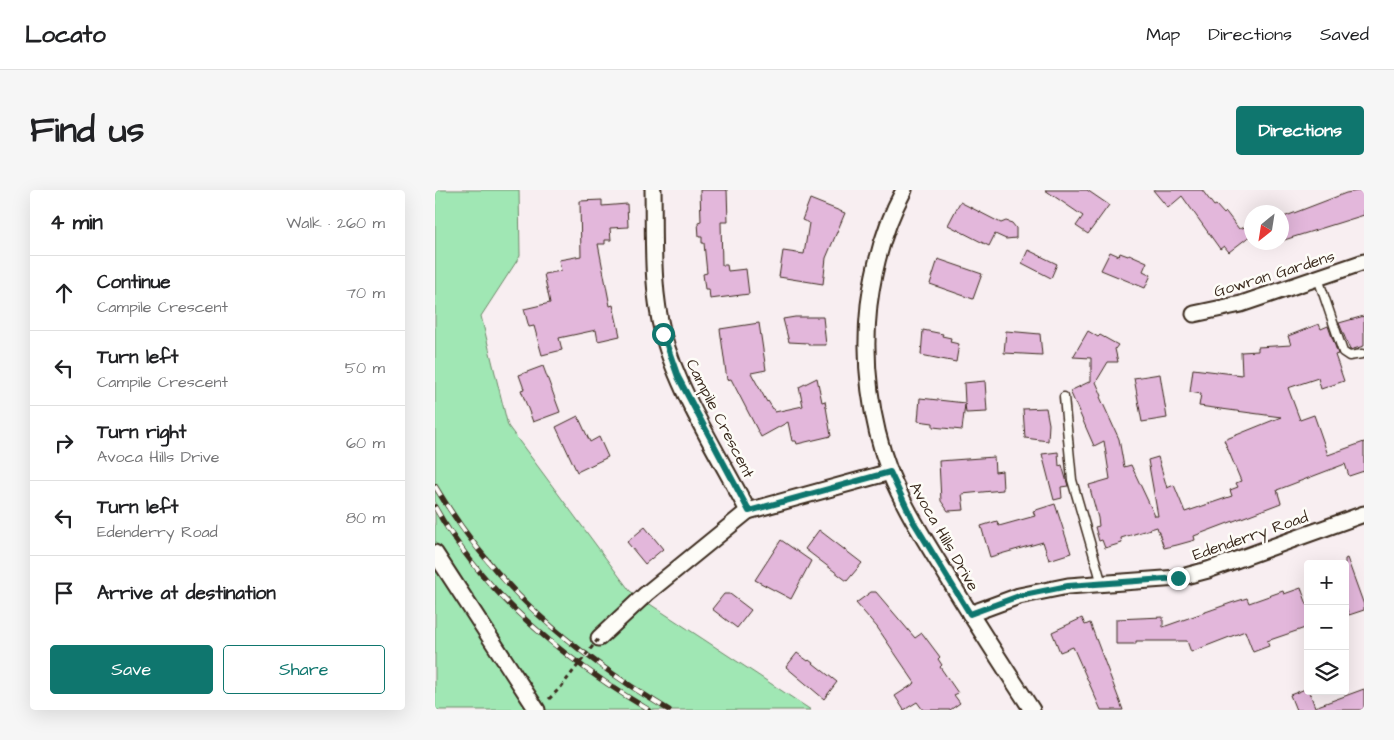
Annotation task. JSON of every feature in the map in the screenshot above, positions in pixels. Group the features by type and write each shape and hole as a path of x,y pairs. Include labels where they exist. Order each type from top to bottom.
{"street":[{"name":"Campile Crescent","path":"653,190 655,293 663,334 678,377 749,511"},
{"name":"Avoca Hills Drive","path":"904,190 884,236 872,283 867,327 868,381 877,432 890,472 913,521 1032,710"},
{"name":"Gowran Gardens","path":"1194,314 1241,304 1364,262"},
{"path":"599,638 645,594 749,511 890,472"},
{"name":"Edenderry Road","path":"970,614 1019,596 1068,586 1178,578 1208,570 1364,514"},
{"path":"435,553 537,710"}],"lane":[{"path":"1318,278 1343,352 1349,356 1362,354"},
{"path":"1064,397 1072,480 1102,584"}],"path":[{"path":"561,687 599,638"}],"green space":[{"path":"435,190 519,190 520,256 481,316 508,426 630,591 811,710 435,710"}],"building":[{"path":"700,190 727,190 728,222 721,222 722,265 727,265 728,271 746,269 749,294 710,299 709,289 705,289 703,274 707,273 704,243 702,243 702,237 699,237 698,222 701,221"},
{"path":"1045,190 1087,190 1109,205 1088,234 1076,226 1083,216"},
{"path":"1153,190 1202,190 1214,206 1216,205 1224,214 1226,212 1239,229 1244,227 1244,240 1229,252 1224,246 1220,249 1182,196 1168,208"},
{"path":"1364,190 1364,215 1289,238 1289,215 1346,193"},
{"path":"810,199 845,213 826,258 823,284 779,277 783,251 804,254 809,223 802,220"},
{"path":"602,200 602,206 627,204 628,227 610,228 611,240 605,240 605,244 598,244 610,306 613,305 620,336 598,341 596,330 559,338 562,350 542,355 534,326 529,327 524,309 550,303 544,274 561,271 559,260 581,256 580,201"},
{"path":"960,202 1001,223 1006,221 1012,223 1016,228 1016,238 1006,239 995,234 989,246 948,225"},
{"path":"1028,250 1057,264 1051,278 1022,263"},
{"path":"1110,252 1119,256 1120,253 1128,256 1129,254 1147,262 1143,271 1151,275 1145,288 1101,270"},
{"path":"938,259 982,274 973,299 930,284"},
{"path":"1364,316 1364,346 1350,350 1339,323"},
{"path":"823,317 826,345 789,342 783,319"},
{"path":"759,323 766,370 751,373 767,402 775,412 803,406 799,387 817,378 822,402 825,401 831,436 797,444 796,441 792,441 788,422 761,437 731,379 727,380 720,329"},
{"path":"1319,324 1321,329 1328,326 1338,354 1335,355 1344,381 1321,389 1318,378 1288,388 1300,420 1314,415 1328,455 1364,442 1364,471 1349,476 1345,464 1277,490 1281,503 1194,536 1195,540 1164,548 1157,527 1121,538 1122,543 1105,548 1102,540 1099,541 1095,527 1099,526 1098,518 1089,485 1110,479 1104,441 1094,446 1070,391 1091,381 1091,358 1073,357 1088,331 1118,345 1115,349 1118,362 1108,362 1096,382 1102,396 1100,397 1119,439 1124,467 1131,465 1155,516 1158,516 1148,460 1158,457 1167,488 1174,485 1185,512 1232,496 1230,490 1238,487 1236,483 1241,481 1224,440 1281,417 1199,406 1201,394 1190,392 1193,369 1242,375 1241,352 1258,351 1258,347 1291,345 1288,336"},
{"path":"923,330 943,334 942,336 951,338 950,342 959,344 956,362 921,355"},
{"path":"1006,331 1040,334 1042,355 1004,353"},
{"path":"543,366 560,412 533,422 521,390 524,389 519,375"},
{"path":"1160,374 1167,418 1142,422 1134,378"},
{"path":"985,381 987,412 966,413 965,404 962,430 933,427 933,423 918,421 920,398 965,403 964,383"},
{"path":"1046,408 1049,424 1048,441 1025,438 1023,409"},
{"path":"578,416 590,442 599,437 608,457 577,472 556,427"},
{"path":"1058,452 1059,466 1062,465 1068,486 1061,487 1062,498 1054,500 1042,454"},
{"path":"994,457 995,472 1002,471 1003,490 962,494 964,510 948,511 941,501 939,461"},
{"path":"1055,504 1071,553 1049,560 1043,542 990,557 981,526 997,521 999,526 1035,516 1033,511"},
{"path":"645,527 663,549 645,564 627,542"},
{"path":"819,530 862,563 847,581 805,549"},
{"path":"781,540 811,561 791,599 755,580"},
{"path":"1349,564 1364,605 1364,610 1349,615"},
{"path":"1301,588 1304,596 1304,628 1267,641 1269,646 1253,652 1245,631 1191,652 1187,641 1136,641 1136,644 1116,644 1116,619 1163,617 1163,627 1247,598 1249,603 1283,591 1284,594"},
{"path":"871,592 876,592 915,638 922,633 940,657 938,659 942,665 940,667 958,693 954,695 960,703 950,710 923,710 917,702 904,710 895,696 915,683 877,627 856,603"},
{"path":"724,594 730,594 751,610 737,628 712,609"},
{"path":"1082,618 1085,625 1090,623 1123,710 1101,710 1073,647 1060,652 1052,632"},
{"path":"797,653 837,682 824,699 786,667"},
{"path":"1364,689 1364,710 1296,710 1290,695 1304,690 1304,695 1311,695 1315,707"}],"railway":[{"path":"435,486 483,556 537,614 599,664 669,710"},
{"path":"435,507 455,539 477,568 529,622 557,647 649,710"}],"route":[{"path":"663,334 678,377 749,511 890,472 913,521 970,614 1019,596 1068,586 1144,582 1178,578"}]}
